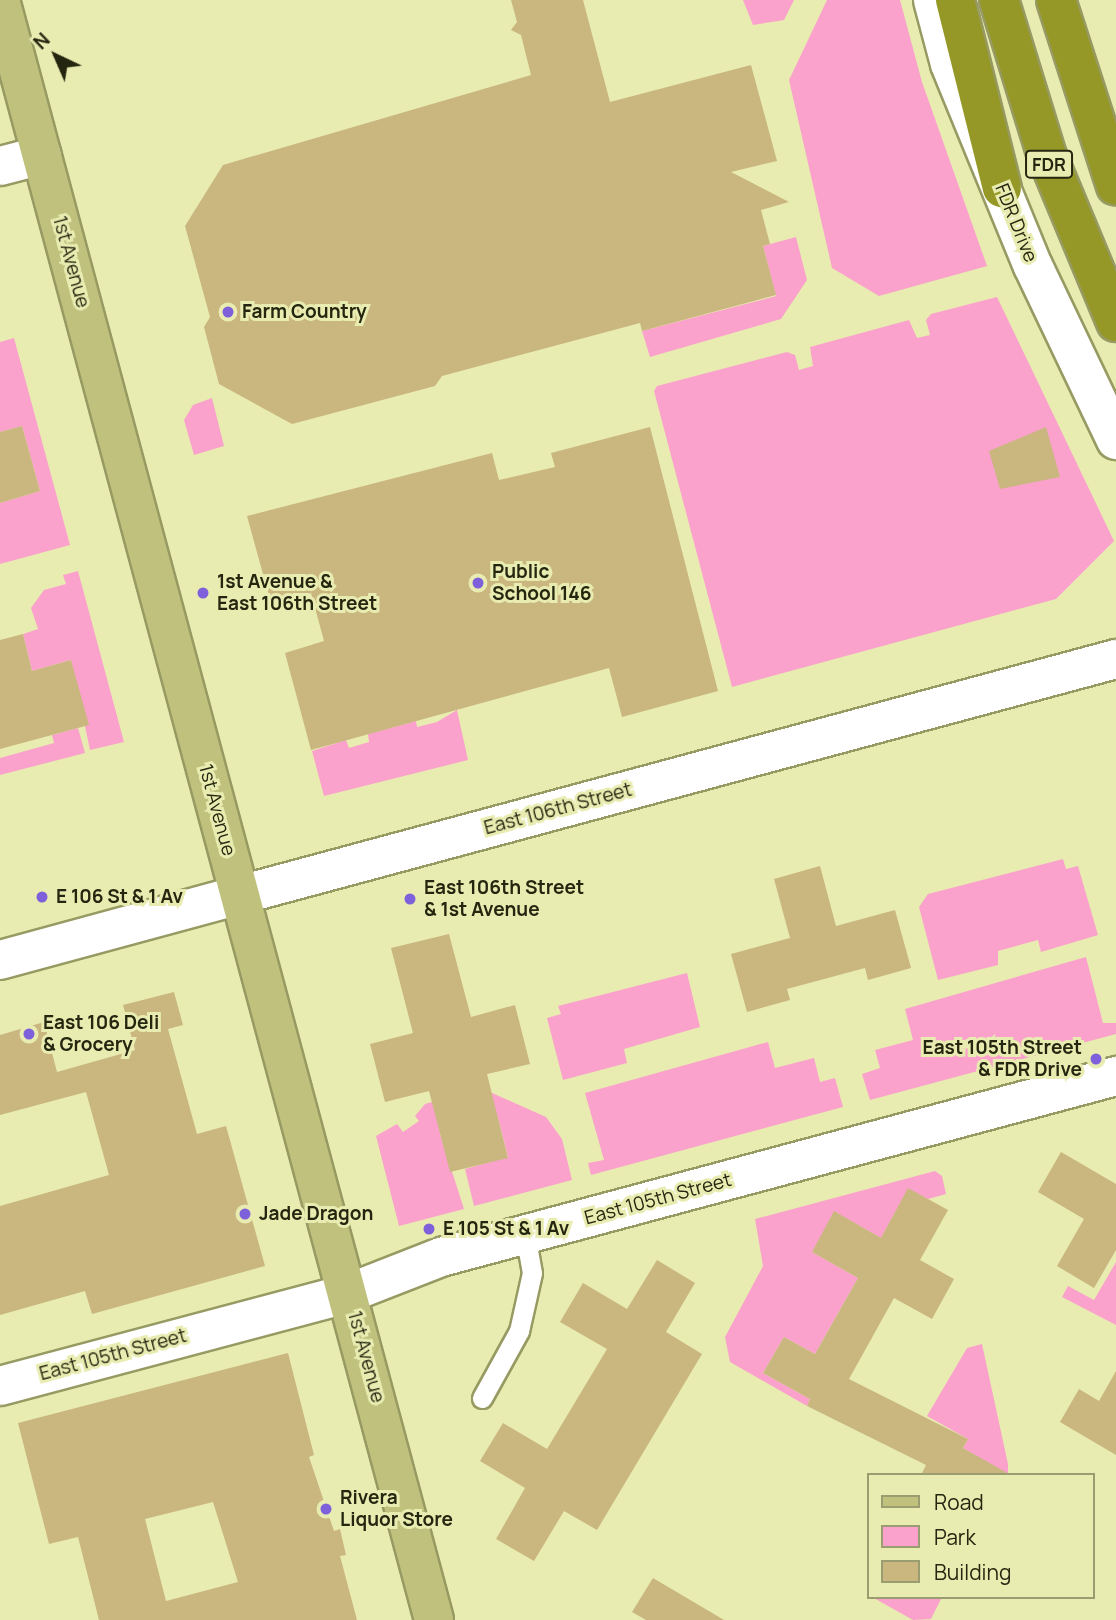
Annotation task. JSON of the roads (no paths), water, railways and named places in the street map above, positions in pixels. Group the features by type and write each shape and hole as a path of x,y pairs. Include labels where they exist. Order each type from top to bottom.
{"highway":[{"path":"955,0 1002,188"},
{"name":"FDR","path":"999,0 1046,156 1116,322"},
{"name":"FDR","path":"1056,0 1116,186"}],"main road":[{"name":"1st Avenue","path":"0,0 349,1293 434,1620"}],"street":[{"name":"FDR Drive","path":"933,0 950,64 1002,188 1116,440"},
{"path":"0,166 42,155"},
{"name":"East 106th Street","path":"0,960 1116,659"},
{"name":"East 105th Street","path":"0,1386 349,1293 441,1257 1116,1076"}],"lane":[{"path":"482,1398 519,1331 532,1273 526,1235"}],"place":[{"name":"Farm Country","path":"228,312"},
{"name":"Public School 146","path":"478,583"},
{"name":"1st Avenue & East 106th Street","path":"203,593"},
{"name":"E 106 St & 1 Av","path":"42,897"},
{"name":"East 106th Street & 1st Avenue","path":"410,899"},
{"name":"East 106 Deli & Grocery","path":"29,1034"},
{"name":"East 105th Street & FDR Drive","path":"1096,1059"},
{"name":"Jade Dragon","path":"245,1214"},
{"name":"E 105 St & 1 Av","path":"429,1229"},
{"name":"Rivera Liquor Store","path":"326,1509"}]}
